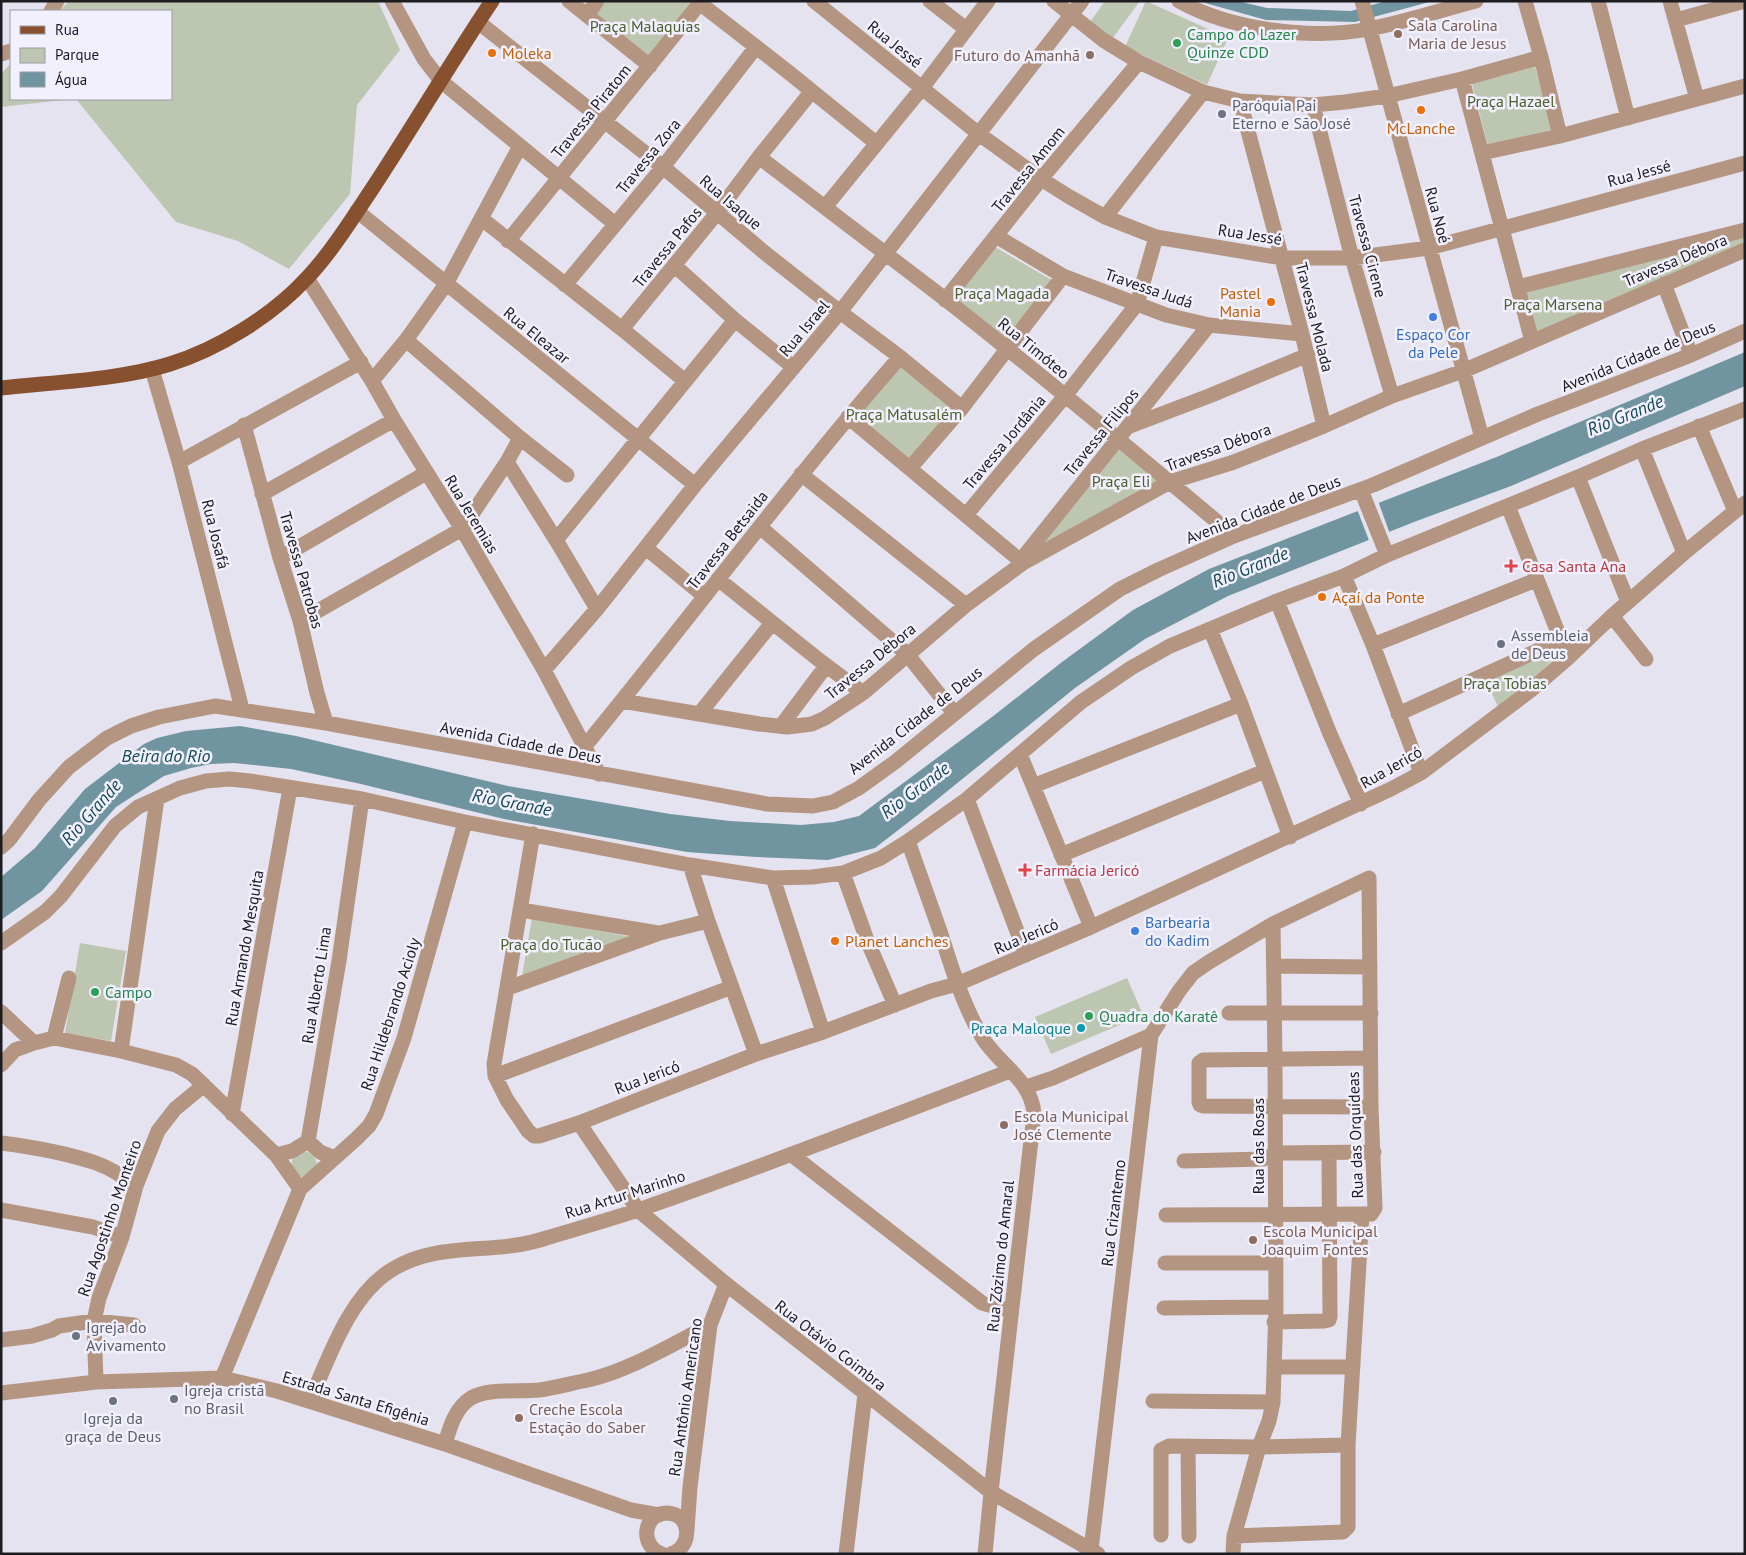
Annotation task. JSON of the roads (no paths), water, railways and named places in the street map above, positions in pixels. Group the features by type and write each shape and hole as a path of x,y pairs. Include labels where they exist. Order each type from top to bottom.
{"main road":[{"path":"1,388 110,376 152,369 203,352 254,322 282,301 307,278 357,211 492,1"}],"street":[{"path":"392,1 424,59 441,81 615,224"},
{"path":"569,1 650,66"},
{"path":"587,15 597,1"},
{"name":"Rua Jessé","path":"814,1 979,134 1041,180 1105,217 1156,237 1282,258 1352,258 1429,248 1745,163"},
{"path":"930,1 966,30"},
{"path":"825,207 876,142 922,88 988,1"},
{"path":"1054,1 1103,40 1139,62 1203,92 1240,101 1312,105 1387,96 1462,79 1541,57"},
{"name":"Rua Israel","path":"544,670 597,609 695,485 840,312 1082,1"},
{"path":"1179,1 1196,11 1239,24 1295,33 1347,32 1476,1"},
{"name":"Rua Noé","path":"1362,1 1482,438"},
{"path":"1525,1 1560,136"},
{"path":"1598,1 1628,118"},
{"path":"1670,1 1697,99"},
{"path":"1676,20 1745,1"},
{"path":"699,2 876,142"},
{"name":"Travessa Piratom","path":"508,241 650,66 699,2"},
{"name":"Rua Isaque","path":"478,22 663,167 717,213 962,408"},
{"name":"Travessa Zora","path":"565,285 663,167 756,46"},
{"name":"Travessa Amom","path":"945,300 1139,62"},
{"path":"1462,79 1532,341"},
{"path":"1482,154 1560,136 1745,86"},
{"name":"Travessa Pafos","path":"622,329 717,213 812,91"},
{"path":"1105,217 1203,92"},
{"name":"Travessa Molada","path":"1240,101 1308,355 1324,426"},
{"name":"Travessa Cirene","path":"1312,105 1352,258 1392,396"},
{"path":"372,381 406,340 446,284 520,146"},
{"name":"Rua Timóteo","path":"759,157 1008,350 1234,536"},
{"name":"Rua Eleazar","path":"357,211 695,485"},
{"path":"482,219 685,381"},
{"path":"1518,287 1745,230"},
{"name":"Travessa Judá","path":"996,236 1063,276 1166,315 1209,325 1302,334"},
{"name":"Travessa Jordânia","path":"966,515 1065,396 1137,304 1156,237"},
{"name":"Travessa Débora","path":"622,701 759,724 780,726 812,724 825,718 863,693 966,605 1022,561 1170,482 1234,462 1392,396 1463,371 1745,250"},
{"path":"674,265 735,320 793,368"},
{"path":"910,468 962,408 1063,276"},
{"name":"Rua Jeremias","path":"307,278 361,362 394,420 462,529 544,670 599,774"},
{"path":"1664,284 1691,355"},
{"path":"556,540 735,320"},
{"name":"Travessa Filipos","path":"1022,561 1117,438 1129,426 1209,325"},
{"name":"Avenida Cidade de Deus","path":"1,847 9,840 39,800 69,767 107,738 131,726 215,706 326,723 767,804 813,806 833,802 859,788 895,762 1034,648 1120,589 1234,536 1361,490 1538,414 1691,355 1745,331"},
{"path":"406,340 520,438 567,475"},
{"path":"1129,426 1209,396 1308,355"},
{"name":"Travessa Betsaida","path":"585,746 801,474 900,357"},
{"path":"179,462 361,362"},
{"name":"Rua Josafá","path":"152,369 179,462 242,709"},
{"path":"1,943 45,912 61,896 115,826 138,807 180,788 206,781 229,779 362,799 465,822 690,865 772,878 812,878 843,873 881,858 908,841 966,799 1080,702 1131,668 1170,646 1277,601 1344,576 1387,555 1578,477 1642,448 1745,409"},
{"path":"848,417 1022,561"},
{"path":"262,494 394,420"},
{"name":"Travessa Patrobas","path":"244,425 280,558 300,620 317,694 326,723"},
{"path":"1699,426 1740,507"},
{"path":"300,620 462,529 507,462 520,438"},
{"path":"1642,448 1684,553"},
{"path":"507,462 597,609"},
{"path":"280,558 426,472"},
{"path":"801,474 966,605"},
{"path":"1578,477 1628,602"},
{"path":"1361,490 1387,555"},
{"path":"1508,506 1536,580 1569,657"},
{"name":"Rua Jericó","path":"534,834 496,1050 495,1076 507,1100 528,1132 534,1136 539,1136 579,1123 756,1054 823,1032 931,991 957,984 1091,927 1392,789 1421,773 1531,690 1612,616 1740,507"},
{"path":"760,527 908,654 954,713"},
{"path":"646,548 704,596"},
{"path":"1344,576 1373,645 1421,773"},
{"path":"718,579 826,666 863,693"},
{"path":"1373,645 1536,580"},
{"path":"1277,601 1330,734 1361,804"},
{"path":"1612,616 1646,659"},
{"path":"700,713 772,623"},
{"path":"1210,629 1241,704 1290,837"},
{"path":"1398,714 1561,640"},
{"path":"780,726 826,666"},
{"path":"1033,786 1241,704"},
{"path":"1020,754 1091,927"},
{"path":"1061,855 1265,771"},
{"name":"Rua Armando Mesquita","path":"232,1114 290,788"},
{"path":"122,1051 157,799"},
{"name":"Rua Alberto Lima","path":"308,1141 339,961 362,799"},
{"path":"966,799 1026,955"},
{"name":"Rua Hildebrando Acioly","path":"300,1188 369,1126 382,1099 404,1038 465,822"},
{"name":"Rua Zózimo do Amaral","path":"908,841 957,984 982,1038 1000,1061 1026,1087 1031,1096 1034,1114 991,1492 986,1554"},
{"path":"690,865 756,1054"},
{"path":"843,873 867,940 895,1005"},
{"path":"772,878 823,1032"},
{"name":"Rua Crizantemo","path":"1094,1553 1151,1035 1193,973 1273,924 1369,878"},
{"name":"Rua das Orquídeas","path":"1234,1536 1343,1532 1348,1527 1348,1445 1362,1214 1371,1214 1375,1208 1370,1058 1369,878"},
{"path":"520,910 660,933"},
{"path":"508,988 660,933 708,921"},
{"name":"Rua das Rosas","path":"1233,1554 1234,1536 1273,1402 1276,1213 1273,924"},
{"path":"1274,966 1370,967"},
{"path":"54,1038 68,978"},
{"path":"495,1076 732,987"},
{"path":"1,1012 34,1043"},
{"path":"1229,1013 1371,1013"},
{"path":"1026,1087 1053,1078 1151,1035"},
{"path":"1,1065 15,1050 54,1038 122,1051 176,1065 192,1074 276,1155 300,1188 222,1378"},
{"path":"1370,1058 1203,1060 1200,1063 1199,1102 1201,1106 1371,1107"},
{"name":"Rua Artur Marinho","path":"310,1401 334,1346 358,1302 376,1281 392,1269 412,1259 438,1252 506,1246 537,1241 638,1210 792,1155 1010,1071"},
{"name":"Rua Agostinho Monteiro","path":"96,1382 94,1321 99,1298 122,1237 136,1186 158,1131 175,1109 204,1085"},
{"name":"Rua Otávio Coimbra","path":"579,1123 638,1210 726,1284 991,1492 1094,1553"},
{"path":"276,1155 292,1151 308,1141 320,1152 335,1158"},
{"path":"1,1143 65,1155 97,1164 136,1186"},
{"path":"1184,1161 1264,1159 1275,1153 1374,1152"},
{"path":"1164,1308 1329,1320 1331,1312 1329,1153"},
{"path":"792,1155 982,1303 1011,1311"},
{"path":"1,1210 93,1227 122,1237"},
{"path":"1166,1215 1362,1214"},
{"path":"1165,1263 1275,1263"},
{"name":"Rua Antônio Americano","path":"685,1542 710,1325 726,1284"},
{"path":"1,1340 32,1336 59,1326 94,1321 134,1324"},
{"path":"445,1444 456,1413 461,1406 472,1398 483,1394 539,1390 612,1373 710,1325"},
{"path":"1275,1367 1352,1367"},
{"name":"Estrada Santa Efigênia","path":"1,1393 96,1382 222,1378 244,1382 445,1444 631,1510 665,1514"},
{"path":"846,1554 865,1394"},
{"path":"1153,1402 1273,1402"},
{"path":"1161,1535 1162,1450 1169,1446 1259,1447 1348,1445"},
{"path":"1188,1446 1189,1536"},
{"name":"Rua Antônio Americano","path":"665,1514 690,1487"},
{"path":"631,1510 652,1548 662,1553 681,1548 685,1542 681,1519 665,1514 649,1524 646,1536"}],"water":[{"path":"1198,1 1237,1 1267,8 1351,11 1386,1 1433,1 1355,22 1266,20"},
{"path":"1745,352 1745,386 1511,486 1414,522 1228,596 1145,639 1075,688 875,848 828,860 687,852 504,819 291,769 234,763 211,764 164,776 116,807 42,891 1,920 1,877 35,848 85,789 144,744 157,738 186,731 240,726 296,736 508,786 670,814 730,821 801,825 834,822 859,816 1133,610 1209,569 1499,456"}],"place":[{"name":"Sala Carolina Maria de Jesus","path":"1398,34"},
{"name":"Campo do Lazer Quinze CDD","path":"1177,43"},
{"name":"Moleka","path":"492,53"},
{"name":"Futuro do Amanhã","path":"1090,55"},
{"name":"McLanche","path":"1421,110"},
{"name":"Paróquia Pai Eterno e São José","path":"1222,114"},
{"name":"Pastel Mania","path":"1271,302"},
{"name":"Espaço Cor da Pele","path":"1433,317"},
{"name":"Casa Santa Ana","path":"1511,566"},
{"name":"Açaí da Ponte","path":"1322,597"},
{"name":"Assembleia de Deus","path":"1501,644"},
{"name":"Farmácia Jericó","path":"1025,870"},
{"name":"Barbearia do Kadim","path":"1135,931"},
{"name":"Planet Lanches","path":"835,941"},
{"name":"Campo","path":"95,992"},
{"name":"Quadra do Karatê","path":"1089,1016"},
{"name":"Praça Maloque","path":"1081,1028"},
{"name":"Escola Municipal José Clemente","path":"1004,1125"},
{"name":"Escola Municipal Joaquim Fontes","path":"1253,1240"},
{"name":"Igreja do Avivamento","path":"76,1336"},
{"name":"Igreja cristã no Brasil","path":"174,1399"},
{"name":"Igreja da graça de Deus","path":"113,1401"},
{"name":"Creche Escola Estação do Saber","path":"519,1418"}],"park label":[{"name":"Praça Malaquias","path":"645,26"},
{"name":"Praça Hazael","path":"1511,101"},
{"name":"Praça Magada","path":"1002,293"},
{"name":"Praça Marsena","path":"1553,304"},
{"name":"Praça Matusalém","path":"904,414"},
{"name":"Praça Eli","path":"1121,481"},
{"name":"Praça Tobias","path":"1505,683"},
{"name":"Praça do Tucão","path":"551,944"}],"water label":[{"name":"Rio Grande","path":"1625,415"},
{"name":"Rio Grande","path":"1250,567"},
{"name":"Beira do Rio","path":"166,755"},
{"name":"Rio Grande","path":"915,790"},
{"name":"Rio Grande","path":"512,802"},
{"name":"Rio Grande","path":"91,812"}]}
